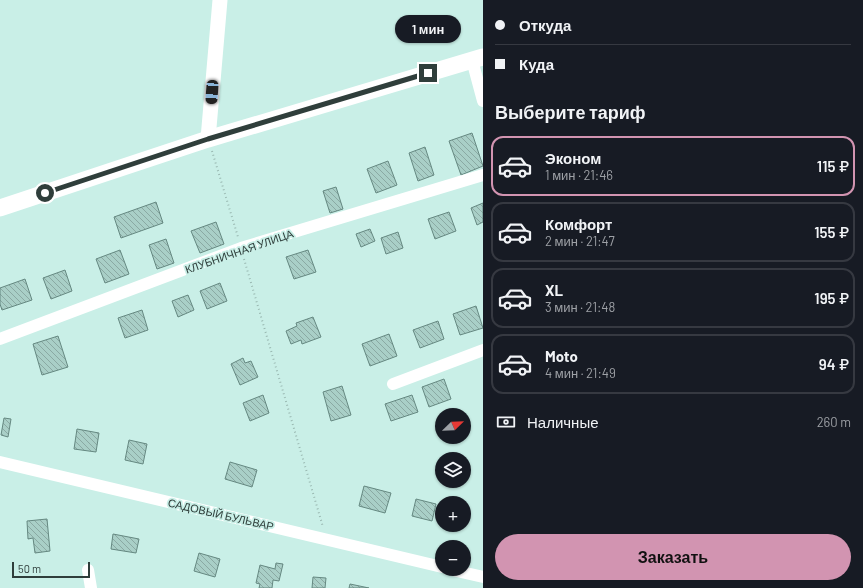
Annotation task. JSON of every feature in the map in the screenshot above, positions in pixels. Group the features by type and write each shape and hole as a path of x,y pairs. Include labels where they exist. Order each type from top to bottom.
{"main road":[{"path":"0,208 208,139 477,58"}],"street":[{"path":"208,139 220,0"},
{"path":"477,58 483,101"},
{"name":"КЛУБНИЧНАЯ УЛИЦА","path":"0,339 241,248 483,175"},
{"path":"393,384 483,350"},
{"name":"САДОВЫЙ БУЛЬВАР","path":"0,462 435,565"},
{"path":"88,570 91,588"},
{"path":"471,575 483,578"}],"path":[{"path":"208,139 326,539"}],"building":[{"path":"472,133 483,166 461,175 449,141"},
{"path":"425,147 434,175 418,181 409,153"},
{"path":"388,161 397,185 376,193 367,169"},
{"path":"336,187 343,209 330,213 323,191"},
{"path":"156,202 163,223 121,238 114,217"},
{"path":"483,203 483,222 477,225 471,208"},
{"path":"449,212 456,231 435,239 428,219"},
{"path":"216,222 224,244 200,253 191,231"},
{"path":"370,229 375,241 361,247 356,234"},
{"path":"398,232 403,248 386,254 381,238"},
{"path":"166,239 174,263 157,269 149,245"},
{"path":"120,250 129,274 105,283 96,259"},
{"path":"308,250 316,272 294,279 286,257"},
{"path":"65,270 72,291 51,299 43,278"},
{"path":"25,279 32,300 2,310 0,304 0,288"},
{"path":"220,283 227,301 207,309 200,291"},
{"path":"188,295 194,310 178,317 172,301"},
{"path":"476,306 483,328 460,335 453,314"},
{"path":"142,310 148,330 125,338 118,318"},
{"path":"313,317 321,337 302,344 301,340 291,344 286,331 297,326 296,323"},
{"path":"438,321 444,339 420,348 413,330"},
{"path":"389,334 397,356 370,366 362,344"},
{"path":"58,336 68,367 42,375 33,344"},
{"path":"243,358 245,363 251,361 258,377 240,385 231,364"},
{"path":"444,379 451,399 429,407 422,387"},
{"path":"342,386 351,415 331,421 323,392"},
{"path":"263,395 269,413 250,421 243,403"},
{"path":"412,395 418,412 391,421 385,404"},
{"path":"4,418 11,419 8,437 1,435"},
{"path":"77,429 99,433 96,452 74,449"},
{"path":"129,440 147,444 143,464 125,460"},
{"path":"230,462 257,470 252,487 225,479"},
{"path":"364,486 391,493 385,513 359,506"},
{"path":"416,499 435,504 432,521 412,516"},
{"path":"47,519 50,551 35,553 33,538 28,539 27,521"},
{"path":"113,534 139,539 136,553 111,549"},
{"path":"199,553 220,559 215,577 194,571"},
{"path":"276,563 283,564 279,581 273,580 272,588 259,588 260,584 256,583 260,565 275,569"},
{"path":"313,577 326,578 325,588 312,588"},
{"path":"350,584 369,588 349,588"}],"route":[{"path":"45,193 208,139 428,73"}]}
